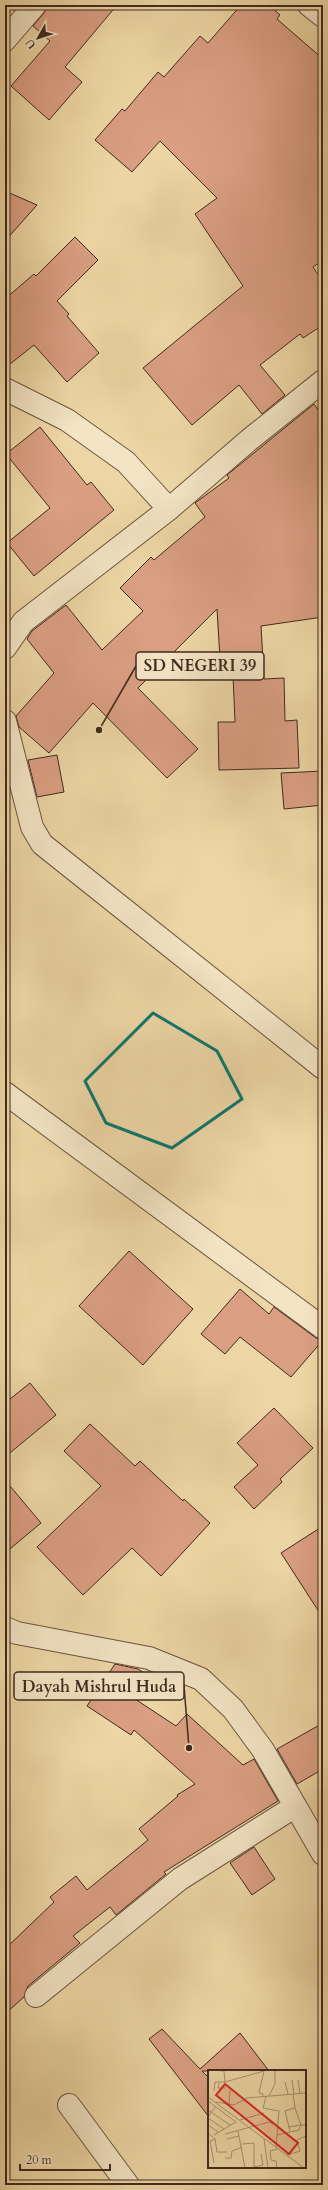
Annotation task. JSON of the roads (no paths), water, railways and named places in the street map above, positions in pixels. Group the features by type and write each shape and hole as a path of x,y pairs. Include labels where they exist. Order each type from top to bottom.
{"street":[{"path":"5,40 35,5"},
{"path":"309,5 323,16"},
{"path":"5,648 23,622 169,509 249,440 323,381"},
{"path":"5,390 67,420 126,462 169,509"},
{"path":"5,721 32,827 42,844 323,1068"},
{"path":"5,1093 323,1328"},
{"path":"5,1628 17,1633 149,1658 201,1679 233,1709 259,1744 294,1807 323,1854"},
{"path":"36,1996 180,1879 294,1807"},
{"path":"69,2106 128,2185"}],"place":[{"name":"SD NEGERI 39","path":"99,730"},
{"name":"Dayah Mishrul Huda","path":"189,1748"}]}
